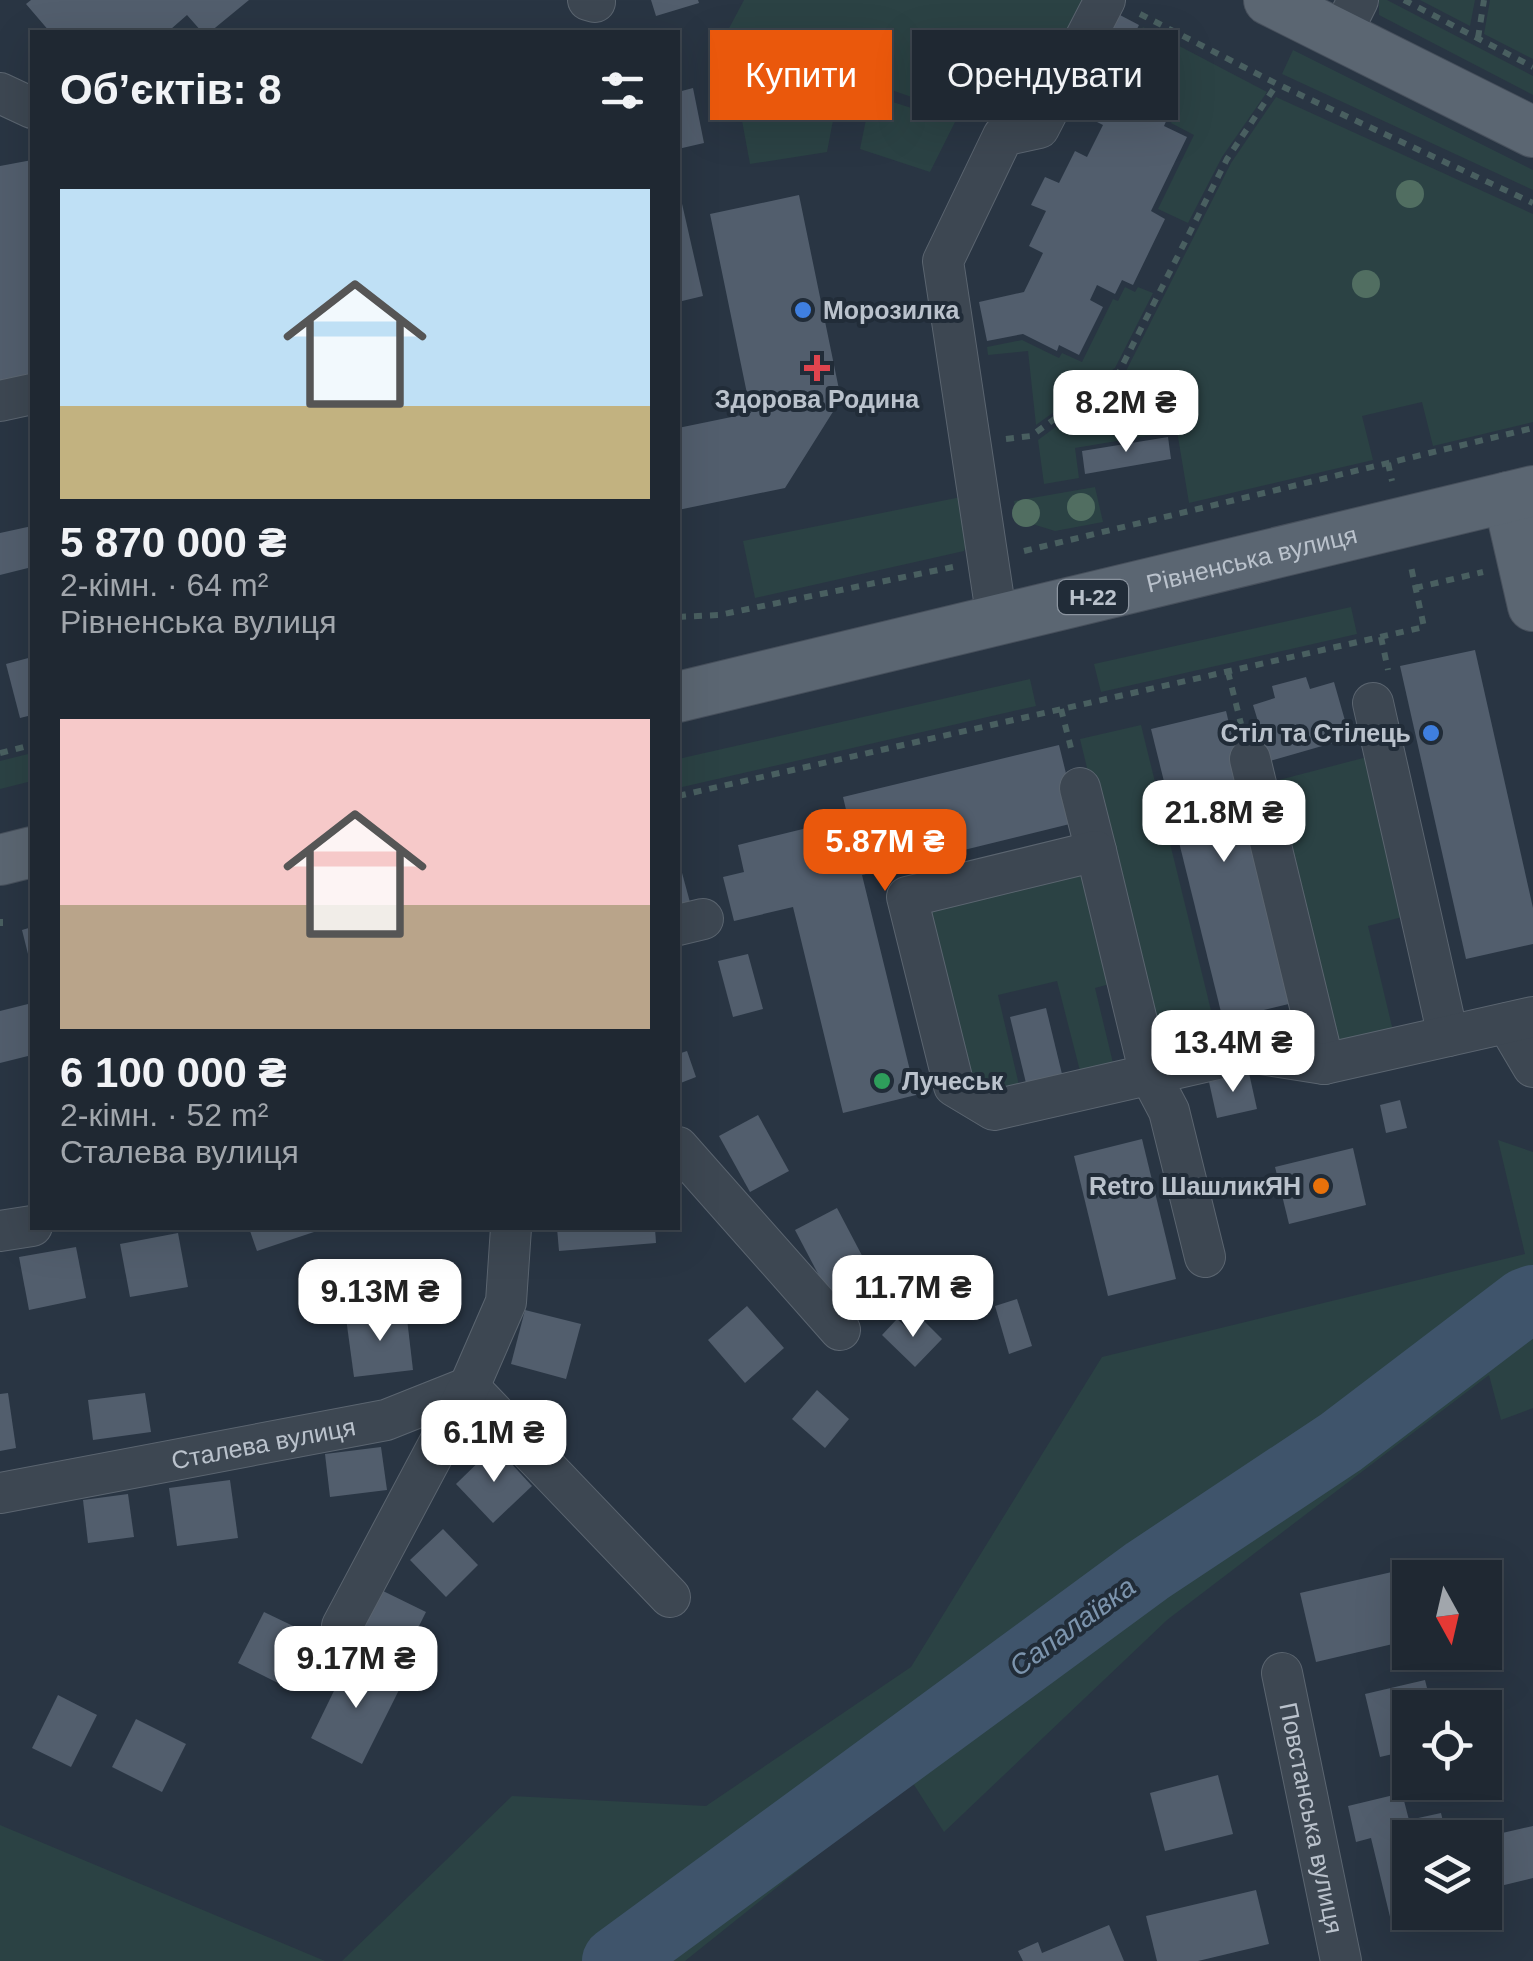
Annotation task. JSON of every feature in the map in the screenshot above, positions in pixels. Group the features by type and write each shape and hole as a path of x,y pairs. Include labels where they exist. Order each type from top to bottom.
{"main road":[{"path":"1268,0 1349,18 1533,132"},
{"path":"1520,494 1529,584"},
{"name":"Рівненська вулиця","path":"680,696 1520,494"},
{"path":"0,860 30,852"}],"street":[{"path":"997,620 944,261 1003,136 1039,128 1117,4"},
{"path":"0,93 30,107"},
{"path":"0,401 30,394"},
{"path":"1373,703 1448,1036"},
{"path":"1250,759 1324,1064"},
{"path":"1080,788 1150,1074 1169,1111 1205,1257"},
{"path":"1096,851 907,897 954,1086 994,1110 1248,1052 1324,1064 1520,1020 1533,1067"},
{"path":"680,1149 840,1330"},
{"path":"0,1231 30,1226"},
{"path":"342,1626 468,1387 506,1302 511,1230"},
{"path":"468,1387 670,1597"},
{"name":"Сталева вулиця","path":"0,1492 386,1420 468,1387"},
{"name":"Повстанська вулиця","path":"1282,1673 1341,1961"}],"path":[{"path":"1404,0 1533,67"},
{"path":"1478,38 1484,0"},
{"path":"1117,4 1277,84 1533,203"},
{"path":"1031,436 1119,372 1227,159 1277,84"},
{"path":"680,617 719,615 987,560 1533,428"},
{"path":"1415,588 1529,584"},
{"path":"680,796 1424,627"},
{"path":"1228,672 1250,759"},
{"path":"0,752 30,744"}],"green space":[{"path":"744,0 1084,0 1068,30 912,30 912,97 892,90 892,30 728,30"},
{"path":"1379,0 1387,0 1533,76 1533,95 1379,15"},
{"path":"1420,0 1475,0 1470,26"},
{"path":"1490,0 1533,0 1533,59 1484,34"},
{"path":"1178,45 1267,92 1222,157 1188,223 1158,209 1194,135 1171,123 1178,120"},
{"path":"1293,50 1533,170 1533,190 1282,74"},
{"path":"1276,97 1533,214 1533,422 1433,446 1422,402 1362,416 1373,460 1189,503 1177,431 1075,448 1079,478 1044,484 1038,440 1123,377 1231,163"},
{"path":"892,102 912,108 912,120 955,122 930,172 860,149 866,120 892,120"},
{"path":"742,120 833,120 827,152 750,164"},
{"path":"1125,287 1153,293 1115,368 1036,425 1028,351 988,355 987,347 1022,340 1059,358 1062,353 1082,362 1113,299 1118,301"},
{"path":"1095,487 1103,522 1055,531 1016,519 1014,501"},
{"path":"966,496 970,533 964,551 755,598 743,541"},
{"path":"1351,607 1357,634 1101,692 1094,664"},
{"path":"1030,679 1036,706 680,788 680,759"},
{"path":"1141,725 1220,1047 1158,1062 1080,739"},
{"path":"30,754 30,782 0,789 0,761"},
{"path":"1367,757 1406,916 1368,926 1394,1035 1341,1048 1275,781"},
{"path":"1089,866 1117,982 1095,988 1113,1063 1080,1071 1057,981 998,995 1019,1085 993,1091 961,1070 920,907"},
{"path":"1498,1140 1533,1152 1533,1408 1501,1420 1489,1375 1167,1620 944,1832 911,1780 685,1961 342,1961 512,1796 706,1806 911,1667 1102,1357 1525,1254"},
{"path":"0,1825 325,1961 0,1961"}],"building":[{"path":"31,0 249,0 212,30 200,30 187,15 172,30 48,30 26,4"},
{"path":"651,0 698,0 699,3 656,16"},
{"path":"1118,14 1139,25 1136,30 1110,30"},
{"path":"693,88 704,143 680,149 680,91"},
{"path":"1093,120 1167,120 1164,126 1187,137 1151,211 1165,219 1133,285 1122,280 1115,294 1097,285 1090,300 1103,307 1079,355 1059,345 1057,351 1023,334 987,341 979,302 1024,292 1043,253 1029,246 1046,211 1031,205 1045,177 1059,183 1075,151 1087,157 1103,125"},
{"path":"30,160 30,376 0,383 0,166"},
{"path":"680,195 703,296 680,302"},
{"path":"799,195 841,399 785,488 680,510 680,428 751,413 710,214"},
{"path":"1168,437 1171,459 1085,474 1082,451"},
{"path":"30,526 30,568 0,575 0,533"},
{"path":"1475,650 1533,908 1533,944 1466,959 1400,666"},
{"path":"30,658 30,716 20,718 6,664"},
{"path":"1306,677 1310,689 1334,682 1350,738 1270,761 1253,705 1275,698 1272,686"},
{"path":"1226,711 1297,1002 1223,1020 1151,729"},
{"path":"1059,745 1078,822 862,875 916,1095 843,1113 793,907 734,921 723,877 744,872 738,845 848,818 843,797"},
{"path":"680,865 691,906 680,909"},
{"path":"30,928 30,954 28,954 22,930"},
{"path":"748,954 763,1009 733,1017 718,961"},
{"path":"30,1004 30,1056 0,1063 0,1011"},
{"path":"1046,1008 1062,1074 1026,1083 1010,1017"},
{"path":"687,1051 696,1077 680,1083 680,1053"},
{"path":"1249,1073 1257,1109 1217,1118 1209,1082"},
{"path":"1400,1100 1407,1128 1386,1133 1380,1105"},
{"path":"758,1115 789,1171 750,1192 719,1136"},
{"path":"1142,1139 1176,1279 1108,1296 1074,1156"},
{"name":"Retro ШашликЯН","path":"1353,1148 1366,1205 1289,1224 1275,1167"},
{"path":"837,1208 877,1284 835,1306 795,1230"},
{"path":"250,1230 320,1230 257,1251"},
{"path":"557,1230 655,1230 656,1243 559,1251"},
{"path":"178,1233 188,1287 130,1297 120,1244"},
{"path":"76,1247 86,1298 29,1310 19,1257"},
{"path":"1017,1299 1032,1346 1009,1354 995,1306"},
{"path":"747,1306 784,1348 745,1383 708,1340"},
{"path":"406,1310 413,1370 354,1377 346,1318"},
{"path":"525,1310 581,1324 566,1379 511,1364"},
{"path":"919,1316 942,1339 915,1367 882,1335 897,1319 907,1328"},
{"path":"817,1390 849,1419 825,1448 792,1419"},
{"path":"8,1393 16,1448 0,1451 0,1394"},
{"path":"145,1393 151,1432 93,1440 88,1400"},
{"path":"495,1446 532,1486 493,1523 456,1484"},
{"path":"381,1447 387,1490 330,1497 325,1454"},
{"path":"230,1480 238,1538 177,1546 169,1488"},
{"path":"128,1494 134,1537 88,1543 83,1500"},
{"path":"443,1529 478,1565 446,1597 410,1560"},
{"path":"1392,1572 1392,1644 1316,1662 1300,1593"},
{"path":"379,1589 426,1612 402,1660 355,1637"},
{"path":"264,1612 314,1636 288,1688 238,1663"},
{"path":"350,1658 402,1684 362,1764 311,1738"},
{"path":"1425,1680 1428,1690 1392,1690 1392,1754 1380,1757 1365,1694"},
{"path":"58,1695 97,1715 71,1767 32,1748"},
{"path":"136,1719 186,1744 162,1792 112,1767"},
{"path":"1218,1775 1233,1834 1165,1851 1150,1793"},
{"path":"1392,1795 1392,1800 1404,1800 1409,1820 1392,1820 1392,1921 1371,1838 1356,1842 1348,1806"},
{"path":"1441,1813 1443,1820 1409,1820"},
{"path":"1533,1826 1533,1878 1502,1886 1502,1833"},
{"path":"1256,1890 1269,1944 1198,1961 1157,1961 1146,1916"},
{"path":"1109,1925 1124,1961 1023,1961 1018,1951 1038,1942 1042,1953"}],"waterway":[{"name":"Сапалаївка","path":"616,1961 1147,1571 1341,1442 1533,1299"}],"place":[{"name":"Морозилка","path":"803,310"},
{"name":"Здорова Родина","path":"817,368"},
{"name":"Стіл та Стілець","path":"1431,733"},
{"name":"Лучеськ","path":"882,1081"},
{"name":"Retro ШашликЯН","path":"1321,1186"}]}
